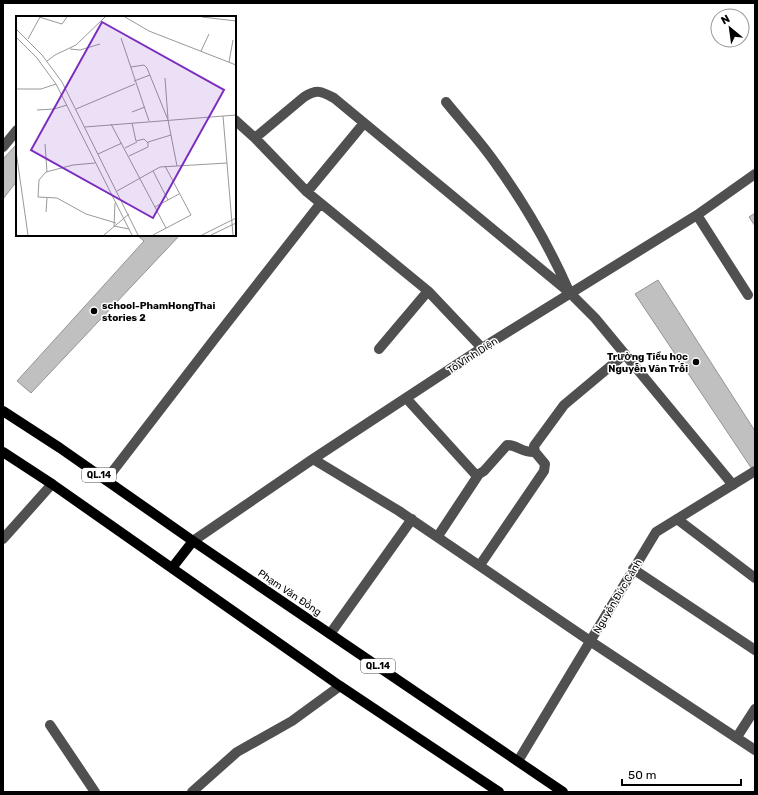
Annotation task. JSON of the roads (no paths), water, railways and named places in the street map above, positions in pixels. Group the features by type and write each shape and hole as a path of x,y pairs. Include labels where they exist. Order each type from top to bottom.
{"main road":[{"name":"Phạm Văn Đồng","path":"3,411 60,448 193,541 563,792"},
{"path":"3,452 52,484 340,686 499,792"},
{"path":"172,568 193,541"}],"street":[{"path":"255,138 304,96 313,91 323,92 334,98 570,293 596,318 733,484"},
{"path":"446,102 484,148 514,190 552,256 570,293"},
{"path":"236,121 255,138 320,204 428,291 482,348"},
{"path":"307,192 364,123"},
{"path":"3,147 16,131"},
{"name":"Tô Vĩnh Diện","path":"193,541 313,459 482,348 697,215 755,174"},
{"path":"106,480 216,336 320,204"},
{"path":"697,215 748,295"},
{"path":"379,349 428,291"},
{"path":"480,565 544,471 545,464 535,452 534,446 564,405 625,354"},
{"path":"406,398 472,471 479,474"},
{"path":"438,536 479,474 507,445 514,446 526,452 535,452"},
{"path":"313,459 438,536 590,641 755,750"},
{"name":"Nguyễn Đức Cảnh","path":"518,761 656,532 755,471"},
{"path":"3,539 52,484"},
{"path":"330,634 412,519"},
{"path":"677,519 755,578"},
{"path":"634,569 755,650"},
{"path":"192,792 237,752 292,721 340,686"},
{"path":"737,737 755,709"},
{"path":"50,725 95,792"}],"place":[{"name":"school-PhamHongThai stories 2","path":"94,311"},
{"name":"Trường Tiểu học Nguyễn Văn Trỗi","path":"696,362"}]}
